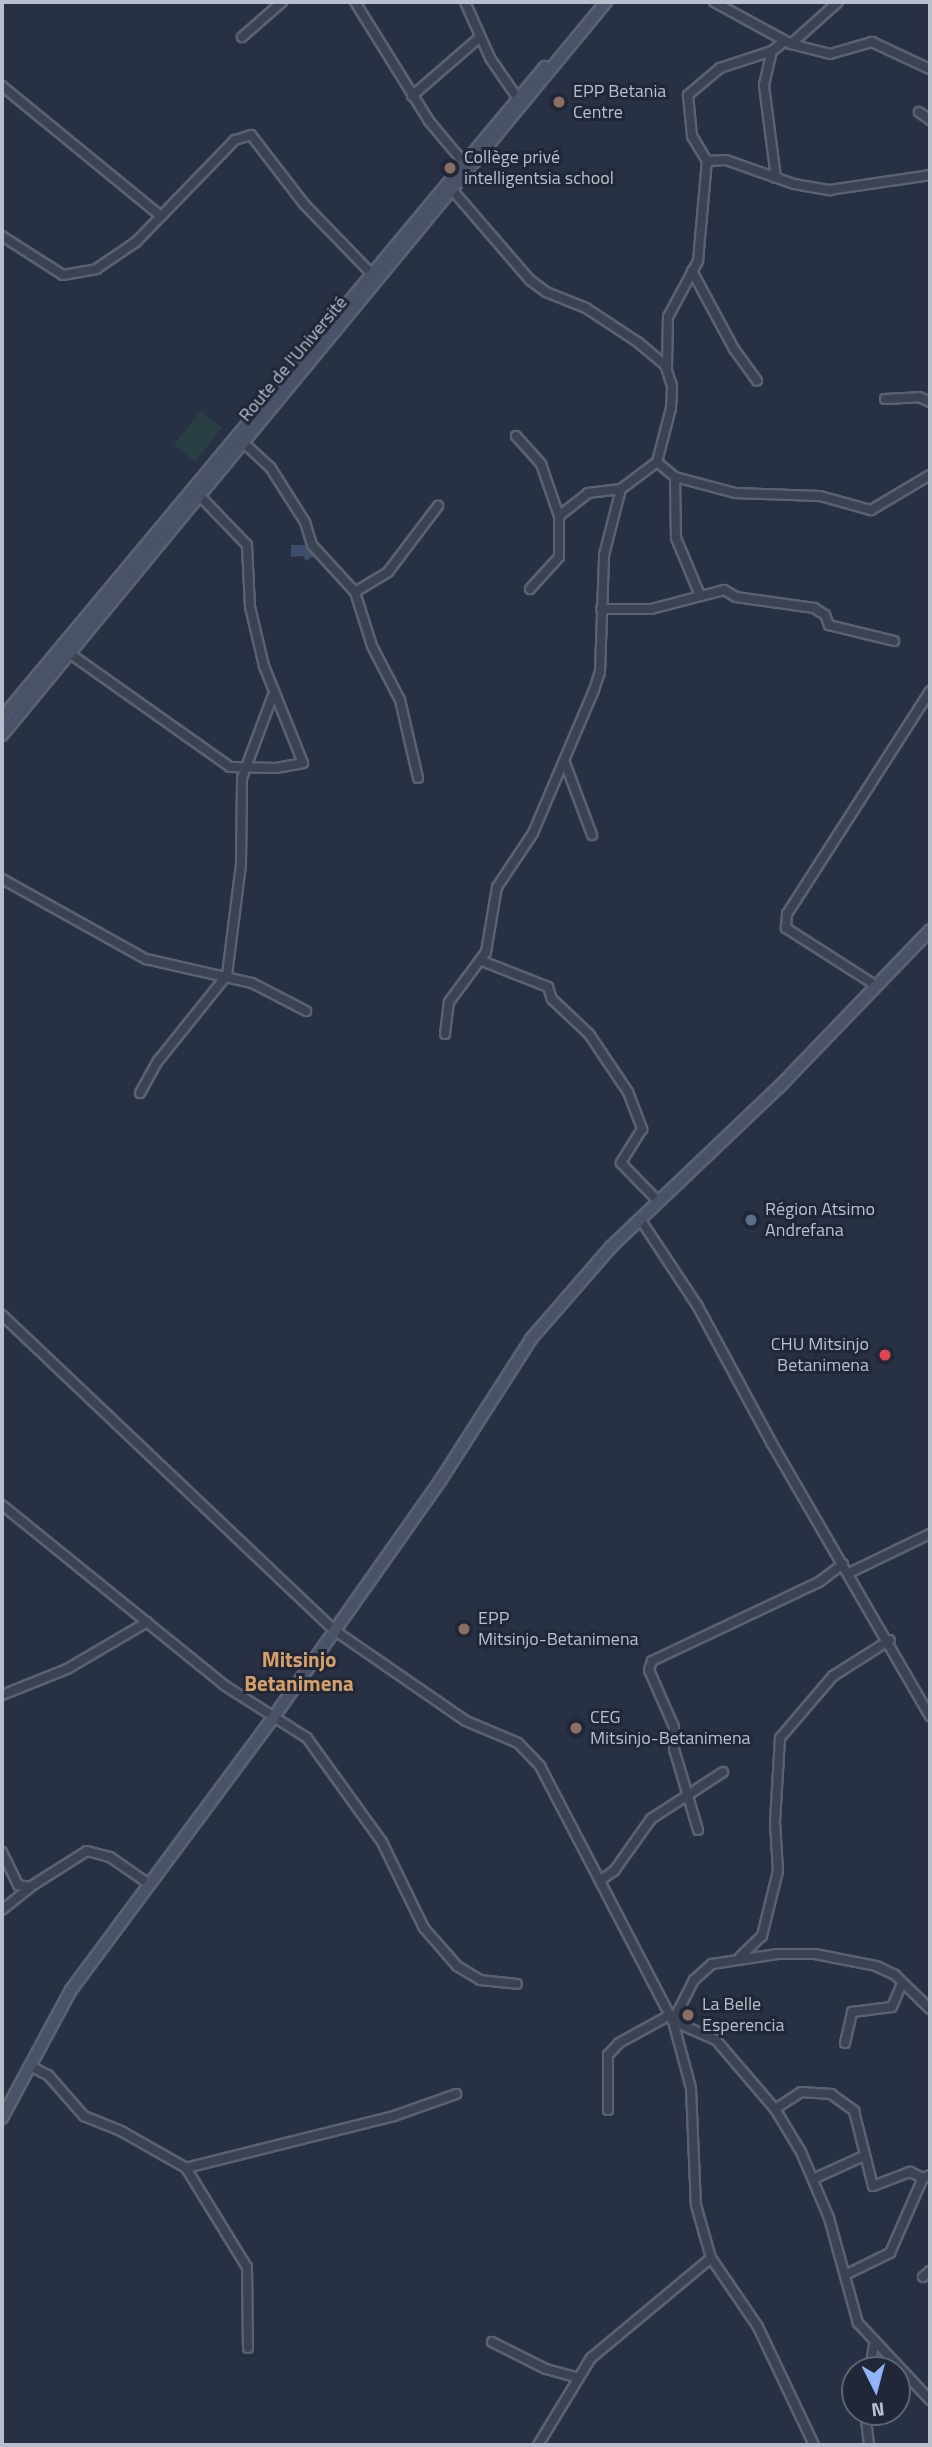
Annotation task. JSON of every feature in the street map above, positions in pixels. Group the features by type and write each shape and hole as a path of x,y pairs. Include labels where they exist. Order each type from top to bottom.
{"main road":[{"name":"Route de l'Université","path":"2,718 371,273 519,100 597,2"},
{"name":"Route de l'Université","path":"2,735 454,192 606,2"},
{"path":"2,2118 71,1990 273,1718 440,1481 531,1339 640,1219 781,1086 930,930"}],"street":[{"path":"242,37 282,2"},
{"path":"355,2 412,96 465,164"},
{"path":"466,2 502,81 519,100"},
{"path":"713,2 788,43 830,54 872,42 930,69"},
{"path":"559,516 588,493 621,489 657,462 671,408 666,325 698,261 707,161 692,136 688,95 720,68 788,43 838,2"},
{"path":"412,96 480,37"},
{"path":"772,51 764,85 776,178"},
{"path":"2,86 161,216"},
{"path":"919,112 930,120"},
{"path":"2,236 63,275 85,273 136,242 235,140 251,135 305,205 371,273"},
{"path":"707,161 734,162 776,178 829,190 930,174"},
{"path":"454,192 530,280 546,292 586,308 667,368"},
{"path":"692,271 734,349 757,381"},
{"path":"885,399 919,397 930,402"},
{"path":"516,436 541,464 559,516 559,556 530,589"},
{"path":"245,444 270,467 305,522 312,545 355,592 372,646 400,700 418,778"},
{"path":"657,462 675,477 735,493 820,496 871,510 930,475"},
{"path":"601,609 662,607 698,599 699,593 676,538 675,477"},
{"path":"445,1034 449,1002 481,961 497,887 533,833 565,764 600,672 604,555 621,489"},
{"path":"69,653 230,767 246,769 303,763 273,695 253,621 247,545 200,496"},
{"path":"355,592 388,572 439,506"},
{"path":"699,593 724,590 736,597 814,608 825,615 829,625 894,641"},
{"path":"875,985 786,928 787,914 930,691"},
{"path":"140,1093 158,1061 226,975 240,864 246,769 273,695"},
{"path":"565,764 592,835"},
{"path":"2,879 146,959 226,975 306,1011"},
{"path":"481,961 548,987 552,999 589,1034 628,1092 642,1129 621,1163 658,1201"},
{"path":"640,1219 697,1305 843,1564 890,1640 930,1716"},
{"path":"2,1315 334,1630 466,1721 518,1743 540,1766 671,2018 691,2088 696,2205 711,2258 758,2327 814,2445"},
{"path":"2,1505 147,1622 273,1718 307,1738 382,1842 424,1928 457,1966 480,1980 517,1984"},
{"path":"849,1573 930,1534"},
{"path":"698,1830 690,1792 674,1749 674,1727 649,1670 652,1661 819,1582 843,1564"},
{"path":"2,1695 67,1669 147,1622"},
{"path":"740,1958 762,1937 778,1871 775,1822 780,1738 833,1676 890,1640"},
{"path":"601,1880 614,1871 652,1819 723,1772"},
{"path":"2,1910 30,1887 87,1851 110,1857 149,1884"},
{"path":"2,1852 18,1885 30,1887"},
{"path":"2,1877 10,1871"},
{"path":"608,2110 608,2055 620,2043 671,2018 694,1980 712,1964 778,1954 845,1958 876,1966 902,1984 930,2009"},
{"path":"845,2043 852,2012 892,2007 902,1984"},
{"path":"671,2018 716,2040 775,2109 813,2179 847,2274 858,2323 874,2345 930,2400"},
{"path":"30,2066 47,2075 84,2116 121,2131 186,2168 247,2267 248,2348"},
{"path":"775,2109 801,2092 814,2090 847,2102 854,2112 873,2186 910,2172 926,2177 890,2253 847,2274"},
{"path":"186,2168 394,2116 456,2094"},
{"path":"813,2179 864,2156"},
{"path":"538,2445 576,2377 591,2358 711,2258"},
{"path":"492,2342 546,2369 576,2377"},
{"path":"872,2356 874,2345"},
{"path":"867,2426 869,2445"}],"green space":[{"path":"201,411 222,428 195,461 174,444"}],"water":[{"path":"291,545 308,545 314,556 306,561 303,556 291,557"}],"place":[{"name":"EPP Betania Centre","path":"559,102"},
{"name":"Collège privé intelligentsia school","path":"450,168"},
{"name":"Région Atsimo Andrefana","path":"751,1220"},
{"name":"CHU Mitsinjo Betanimena","path":"885,1355"},
{"name":"EPP Mitsinjo-Betanimena","path":"464,1629"},
{"name":"CEG Mitsinjo-Betanimena","path":"576,1728"},
{"name":"La Belle Esperencia","path":"688,2015"}],"district":[{"name":"Mitsinjo Betanimena","path":"299,1671"}]}
